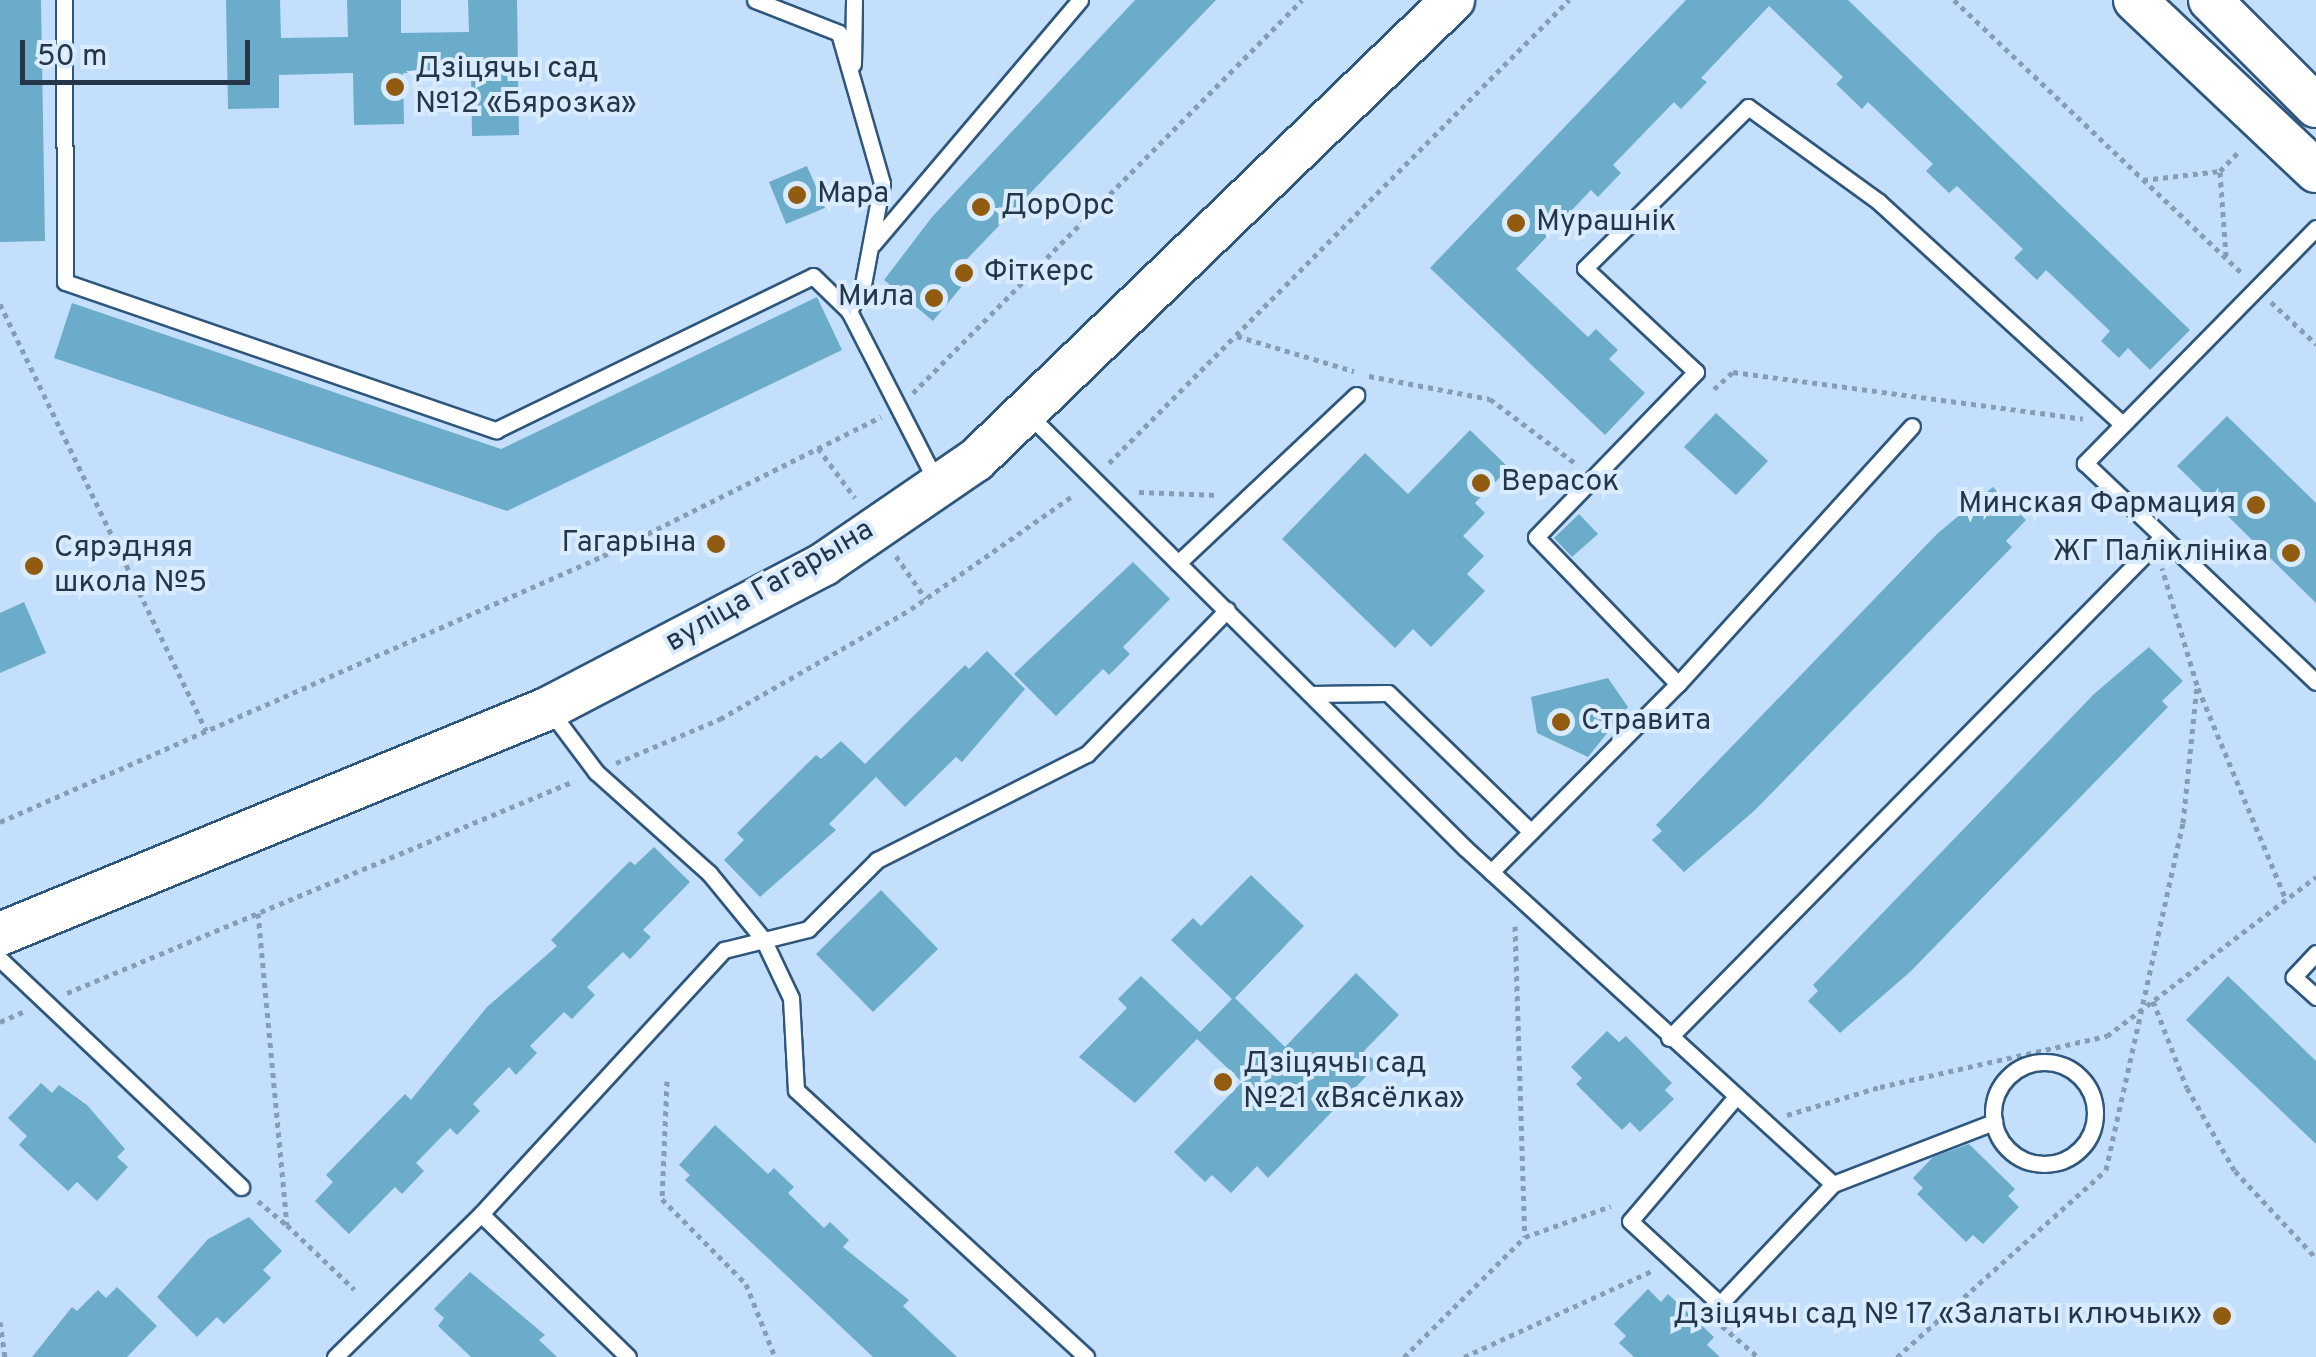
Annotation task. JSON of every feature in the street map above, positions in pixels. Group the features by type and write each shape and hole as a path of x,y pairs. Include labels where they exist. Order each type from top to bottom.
{"main road":[{"name":"вуліца Гагарына","path":"0,934 549,708 824,564 938,485 1025,412 1454,0"},
{"path":"2135,0 2316,172"},
{"path":"2210,0 2316,106"}],"lane":[{"path":"64,0 65,282 496,430 813,276 849,311 938,485"},
{"path":"755,0 839,33 882,183 863,284 849,311"},
{"path":"852,78 854,0"},
{"path":"870,247 1080,0"},
{"path":"1678,684 1536,537 1696,372 1584,268 1748,107 1880,202 2122,424"},
{"path":"2316,228 2254,286 2085,463 2159,540 2316,682"},
{"path":"1178,562 1356,395"},
{"path":"1025,412 1491,872 1760,1124 1833,1184"},
{"path":"1491,872 1678,684 1912,426"},
{"path":"1669,1038 2159,540"},
{"path":"335,1357 481,1214 724,950 808,929 877,860 1087,754 1226,610"},
{"path":"1310,694 1388,693 1530,832"},
{"path":"549,708 596,772 709,872 763,939 791,998 796,1090 1086,1357"},
{"path":"2316,953 2294,977 2316,997"},
{"path":"0,959 240,1187"},
{"path":"2037,1063 2069,1068 2095,1107 2087,1141 2060,1162 2043,1164 2011,1152 1994,1122 1999,1090 2037,1063"},
{"path":"1734,1099 1630,1222 1720,1304 1833,1184 1994,1122"},
{"path":"481,1214 628,1357"}],"path":[{"path":"0,822 603,556 898,408 1302,0"},
{"path":"1954,0 2316,344"},
{"path":"2220,172 2226,258"},
{"path":"0,304 206,731"},
{"path":"1105,467 1120,480"},
{"path":"1135,492 1249,496"},
{"path":"1076,493 1089,506"},
{"path":"2159,540 2197,685 2286,900"},
{"path":"1897,1357 2106,1170 2183,823 2197,685"},
{"path":"1760,1124 1880,1087 2107,1036 2316,877"},
{"path":"258,913 287,1225"},
{"path":"1503,914 1517,928 1526,1237"},
{"path":"2153,1001 2188,1088 2235,1172 2316,1258"},
{"path":"666,1081 662,1199 746,1284 775,1357"},
{"path":"240,1187 287,1225 354,1289"},
{"path":"1404,1357 1526,1237 1657,1190"},
{"path":"1464,1357 1656,1270"},
{"path":"1714,1320 1758,1357"},
{"path":"0,1322 5,1357"}],"building":[{"path":"0,0 41,0 45,241 0,242"},
{"path":"226,0 280,0 281,38 348,37 347,0 401,0 401,33 469,32 468,0 517,0 519,135 472,136 471,71 403,73 404,124 354,125 353,73 279,75 279,108 228,109"},
{"path":"1135,0 1216,0 966,260 977,268 933,321 884,280 932,217"},
{"name":"Мурашнік","path":"1686,0 1848,0 2190,330 2150,370 2128,348 2119,358 2101,341 2110,331 2046,270 2037,280 2014,258 2023,249 1957,186 1949,193 1926,171 1933,164 1868,102 1862,109 1836,84 1843,77 1769,6 1701,78 1707,82 1681,109 1674,102 1613,165 1621,173 1598,197 1591,190 1516,269 1588,337 1596,329 1618,350 1609,359 1645,393 1605,435 1430,268"},
{"name":"Мара","path":"807,166 825,208 786,224 769,182"},
{"path":"817,297 842,350 507,511 54,358 72,303 501,449"},
{"path":"1716,413 1768,461 1736,495 1684,447"},
{"name":"ЖГ Паліклініка","path":"2227,416 2316,503 2316,603 2177,466"},
{"path":"1470,430 1509,468 1475,503 1485,513 1463,536 1484,556 1467,574 1485,591 1431,647 1413,629 1395,648 1282,539 1365,453 1408,494"},
{"path":"1993,487 2026,520 2006,541 2012,547 1755,810 1684,872 1652,840 1662,831 1656,825 1937,534"},
{"path":"1579,514 1598,534 1572,557 1554,538"},
{"path":"1133,562 1170,599 1123,647 1130,654 1109,675 1103,669 1056,716 1014,674"},
{"path":"24,602 46,653 0,673 0,613"},
{"path":"2149,647 2183,681 2162,701 2168,707 1911,971 1840,1033 1808,1001 1818,991 1813,985 2094,694"},
{"path":"987,651 1025,689 962,762 956,757 905,807 876,777 829,824 836,830 760,897 724,860 744,840 737,833 816,755 821,759 841,741 865,764 965,665 969,669"},
{"path":"1608,678 1628,707 1588,757 1537,733 1531,697"},
{"path":"654,847 690,882 643,930 651,937 630,959 623,952 587,987 595,995 572,1019 564,1012 530,1046 537,1053 516,1075 509,1067 473,1104 480,1111 457,1135 450,1128 416,1163 424,1171 402,1194 395,1187 349,1234 315,1201 333,1182 326,1175 405,1094 411,1100 487,1007 557,946 551,940 630,861 635,865"},
{"path":"1251,875 1304,926 1235,998 1285,1047 1356,973 1399,1015 1364,1051 1378,1064 1268,1178 1257,1166 1231,1193 1212,1175 1205,1182 1174,1152 1242,1082 1197,1039 1135,1103 1079,1057 1127,1008 1118,999 1141,976 1200,1032 1232,999 1171,940 1193,918 1201,926"},
{"path":"881,890 938,949 873,1012 816,954"},
{"path":"2228,976 2316,1061 2316,1144 2186,1020"},
{"path":"1607,1031 1619,1042 1626,1036 1672,1083 1665,1090 1674,1099 1640,1132 1630,1122 1622,1130 1576,1084 1582,1078 1571,1067"},
{"path":"41,1083 52,1093 59,1085 87,1105 125,1149 117,1157 128,1167 97,1201 77,1182 68,1191 19,1145 27,1136 8,1118"},
{"path":"715,1125 768,1174 774,1168 794,1187 788,1193 824,1228 830,1222 849,1240 843,1247 909,1300 903,1306 957,1357 873,1357 685,1180 690,1175 679,1165"},
{"path":"1969,1144 2015,1189 2008,1196 2019,1207 1983,1244 1973,1235 1966,1242 1917,1194 1923,1188 1913,1178 1933,1157"},
{"path":"249,1217 282,1251 263,1270 271,1278 224,1324 217,1317 197,1337 157,1297 208,1239"},
{"path":"470,1272 545,1335 539,1340 557,1357 471,1357 438,1326 444,1318 434,1309"},
{"path":"117,1287 157,1326 127,1357 32,1357 72,1307 77,1311 98,1290 106,1298"},
{"path":"1648,1289 1661,1302 1668,1294 1714,1337 1707,1345 1720,1357 1634,1357 1619,1343 1626,1336 1614,1324"}],"place":[{"name":"Дзіцячы сад №12 «Бярозка»","path":"395,87"},
{"name":"Мара","path":"797,195"},
{"name":"ДорОрс","path":"981,207"},
{"name":"Мурашнік","path":"1516,223"},
{"name":"Фіткерс","path":"964,273"},
{"name":"Мила","path":"934,298"},
{"name":"Верасок","path":"1481,483"},
{"name":"Минская Фармация","path":"2256,505"},
{"name":"Гагарына","path":"716,544"},
{"name":"ЖГ Паліклініка","path":"2291,553"},
{"name":"Сярэдняя школа №5","path":"34,566"},
{"name":"Стравита","path":"1561,722"},
{"name":"Дзіцячы сад №21 «Вясёлка»","path":"1223,1082"},
{"name":"Дзіцячы сад № 17 «Залаты ключык»","path":"2222,1316"}]}
